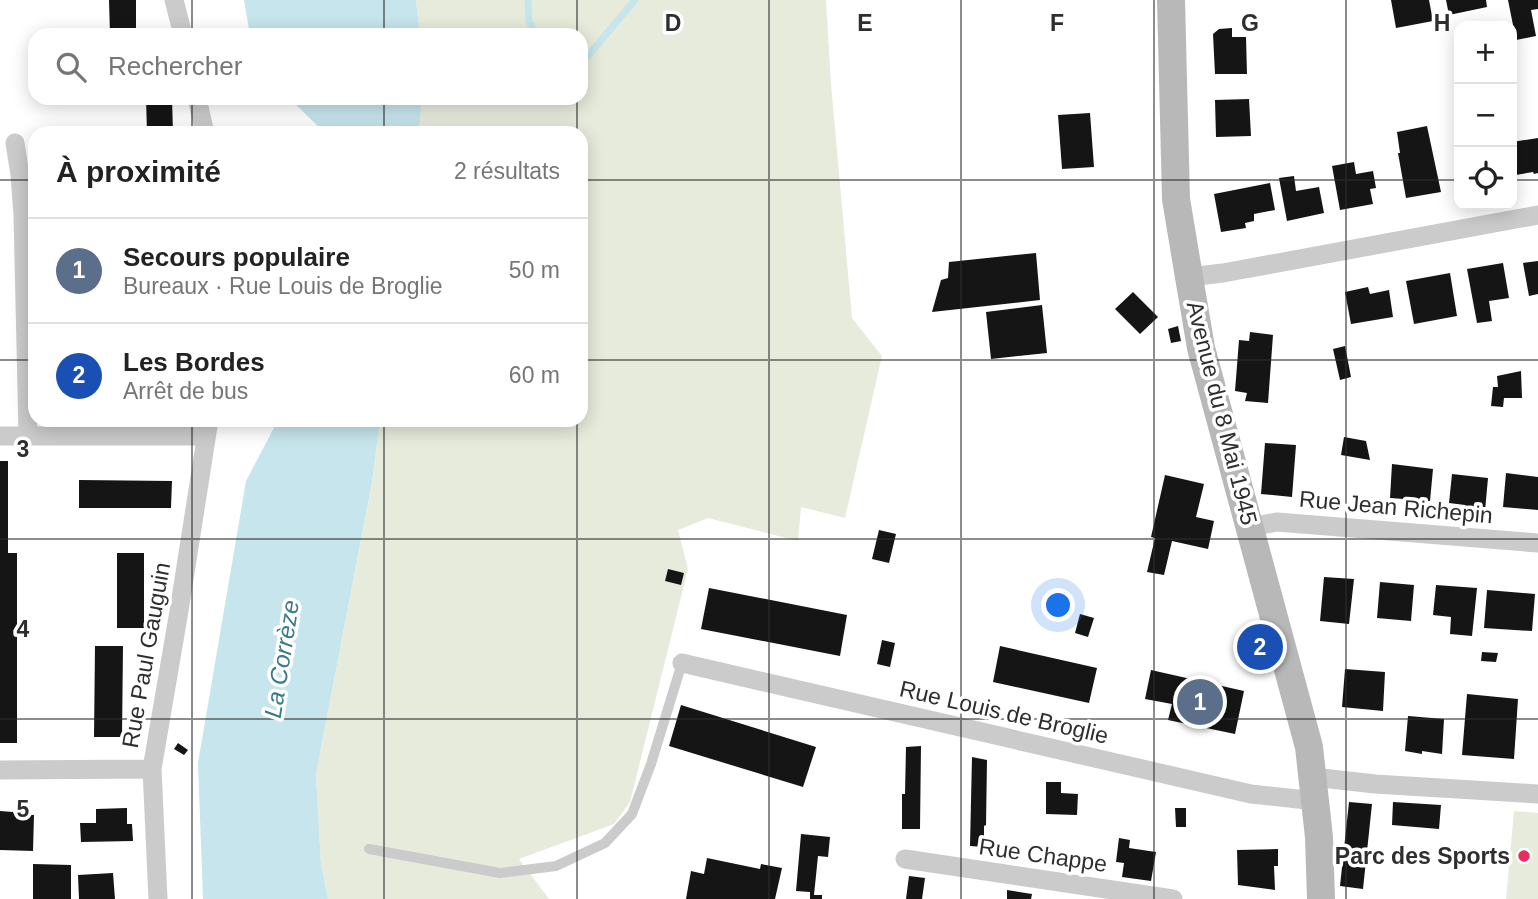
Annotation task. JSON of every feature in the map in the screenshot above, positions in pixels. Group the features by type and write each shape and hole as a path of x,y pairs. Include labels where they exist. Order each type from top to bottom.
{"street":[{"path":"174,0 181,28"},
{"name":"Avenue du 8 Mai 1945","path":"1171,0 1176,199 1189,277 1201,348 1309,747 1319,837 1321,899"},
{"path":"199,105 203,126"},
{"path":"15,143 23,215 28,435"},
{"path":"1189,277 1538,215"},
{"path":"0,436 207,428"},
{"name":"Rue Paul Gauguin","path":"158,899 152,769 207,428"},
{"name":"Rue Jean Richepin","path":"1250,527 1278,522 1538,543"},
{"name":"Rue Louis de Broglie","path":"682,663 1251,794 1376,784 1538,794"},
{"path":"0,770 152,769"},
{"name":"Rue Chappe","path":"905,859 1173,899"}],"lane":[{"path":"369,849 500,873 556,866 604,843 632,814 651,764 682,663"}],"green space":[{"path":"416,0 826,0 852,318 882,356 845,518 801,507 798,541 708,518 678,530 688,569 630,802 614,824 519,859 549,899 328,899 321,864 316,774 372,484 379,427 588,427 588,126 420,126 421,105 588,105 588,28 419,28"},
{"name":"Parc des Sports","path":"1514,811 1538,813 1538,899 1506,899"}],"water":[{"path":"244,0 416,0 419,28 249,28"},
{"path":"296,105 421,105 420,126 318,126"},
{"name":"La Corrèze","path":"274,427 379,427 372,483 316,774 321,864 328,899 203,899 198,763 246,481"}],"building":[{"path":"109,0 136,0 136,28 110,28"},
{"path":"1391,0 1429,0 1433,21 1396,28"},
{"path":"1446,0 1486,0 1487,7 1449,15"},
{"path":"1508,0 1538,0 1538,9 1531,10 1536,36 1517,40 1517,21 1512,21"},
{"path":"1232,28 1232,37 1246,37 1247,74 1215,74 1213,34 1219,29"},
{"path":"1249,99 1251,136 1216,137 1215,100"},
{"path":"146,105 172,105 173,126 147,126"},
{"path":"1090,113 1094,167 1062,169 1058,115"},
{"path":"1427,126 1441,192 1406,198 1397,132"},
{"path":"1538,138 1538,173 1517,175 1517,141"},
{"path":"1354,162 1356,174 1373,171 1376,188 1370,189 1373,204 1340,210 1332,166"},
{"path":"1294,176 1296,191 1319,187 1324,213 1287,221 1279,178"},
{"path":"1270,183 1275,210 1254,214 1254,221 1245,223 1246,228 1221,232 1214,194"},
{"path":"1036,253 1040,300 932,312 941,280 948,278 949,262"},
{"path":"1538,261 1538,294 1529,296 1523,263"},
{"path":"1503,263 1509,298 1489,301 1492,321 1477,323 1467,269"},
{"path":"1450,273 1457,316 1414,324 1406,281"},
{"path":"1368,287 1370,294 1389,290 1393,317 1351,324 1345,292"},
{"path":"1133,292 1158,317 1140,334 1115,309"},
{"path":"1042,305 1047,353 991,359 986,312"},
{"path":"1178,326 1181,341 1171,343 1168,329"},
{"path":"1250,332 1273,335 1268,403 1245,401 1247,393 1235,391 1239,340 1249,341"},
{"path":"1345,346 1351,377 1340,380 1333,349"},
{"path":"1521,371 1522,398 1504,398 1503,407 1491,406 1493,387 1498,387 1497,376"},
{"path":"1344,437 1366,441 1370,460 1341,455"},
{"path":"1265,443 1296,445 1292,497 1261,494"},
{"path":"0,461 8,461 8,553 17,553 17,743 0,743"},
{"path":"1392,464 1433,469 1430,501 1390,498"},
{"path":"1506,473 1538,477 1538,510 1503,507"},
{"path":"1452,474 1488,478 1485,511 1465,510 1465,505 1449,503"},
{"path":"1165,475 1204,484 1196,517 1214,521 1208,549 1172,541 1164,575 1147,572 1155,538 1151,537"},
{"path":"79,480 172,481 171,508 79,508"},
{"path":"879,530 896,534 889,563 872,559"},
{"path":"117,553 144,553 144,628 117,628"},
{"path":"668,569 684,573 681,585 665,581"},
{"path":"1324,577 1354,579 1349,624 1320,621"},
{"path":"1380,582 1414,585 1411,621 1377,618"},
{"path":"1436,585 1477,588 1472,636 1450,634 1451,617 1433,615"},
{"path":"709,588 847,615 840,656 701,629"},
{"path":"1487,590 1535,594 1532,631 1484,628"},
{"path":"1080,614 1094,618 1088,637 1075,633"},
{"path":"882,640 895,643 890,667 877,664"},
{"path":"95,646 123,646 122,737 94,737"},
{"path":"1000,646 1097,668 1089,703 993,682"},
{"path":"1482,652 1498,653 1496,662 1481,661"},
{"path":"1345,669 1385,672 1383,711 1342,707"},
{"path":"1151,670 1244,691 1235,734 1168,720 1172,704 1145,699"},
{"path":"1467,694 1518,699 1514,759 1462,755"},
{"path":"681,705 816,747 803,787 669,746"},
{"path":"1408,716 1444,719 1442,754 1405,751"},
{"path":"178,743 188,750 184,755 174,749"},
{"path":"921,746 920,829 902,829 906,747"},
{"path":"972,757 987,760 984,847 970,846"},
{"path":"1046,782 1061,782 1061,793 1078,794 1077,815 1046,814"},
{"path":"1349,802 1372,804 1363,889 1340,886"},
{"path":"1393,802 1441,805 1439,829 1392,825"},
{"path":"127,808 127,824 132,824 133,841 81,842 80,823 96,823 96,809"},
{"path":"1175,808 1186,808 1186,827 1176,827"},
{"path":"0,811 34,815 33,851 0,850"},
{"path":"801,834 830,837 828,857 818,856 814,895 822,895 822,899 810,899 810,892 796,891"},
{"path":"1119,838 1130,840 1129,848 1156,852 1151,881 1122,877 1124,863 1116,862"},
{"path":"1278,849 1278,866 1274,866 1275,890 1238,885 1237,850"},
{"path":"707,858 760,869 761,864 782,868 775,899 686,899 691,871 704,874"},
{"path":"33,864 71,865 71,899 33,899"},
{"path":"113,873 115,899 79,899 78,875"},
{"path":"909,876 925,878 922,899 906,899"},
{"path":"1007,890 1032,894 1031,899 1007,899"}],"waterway":[{"path":"528,0 529,21 532,28"},
{"path":"588,56 635,0"}],"place":[{"name":"Les Bordes","path":"1260,647"},
{"name":"Secours populaire","path":"1200,702"},
{"name":"Parc des Sports","path":"1524,856"}]}
